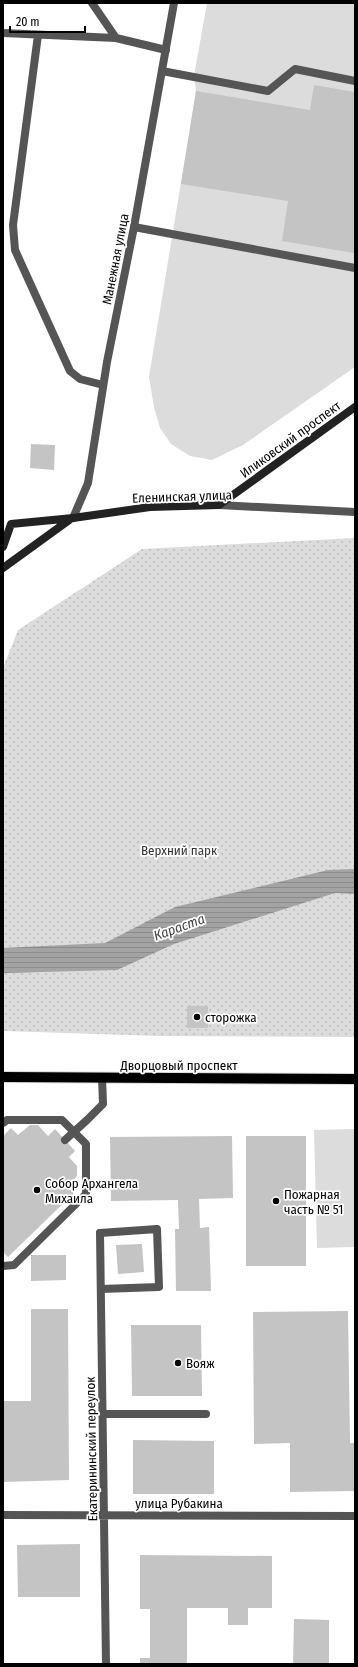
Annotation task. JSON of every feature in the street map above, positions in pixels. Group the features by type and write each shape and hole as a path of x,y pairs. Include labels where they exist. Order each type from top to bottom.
{"main road":[{"name":"Иликовский проспект","path":"219,505 355,407"},
{"name":"Еленинская улица","path":"3,547 11,524 73,518 150,507 219,505"},
{"path":"3,568 73,518"},
{"name":"Дворцовый проспект","path":"3,1076 355,1079"}],"street":[{"path":"92,3 116,38"},
{"name":"Манежная улица","path":"73,518 88,483 103,385 134,227 174,3"},
{"path":"3,33 116,38 166,50"},
{"path":"38,35 13,225 15,250 70,371 80,380 103,385"},
{"path":"162,71 268,91 295,69 355,81"},
{"path":"134,227 355,268"},
{"name":"Еленинская улица","path":"219,505 355,512"},
{"path":"65,1140 103,1104 102,1077"},
{"path":"3,1123 7,1120 62,1120 86,1144 86,1194 14,1265 3,1266"},
{"name":"Екатерининский переулок","path":"101,1289 159,1287 157,1229 100,1233 106,1664"},
{"path":"102,1414 206,1414"},
{"name":"улица Рубакина","path":"3,1515 104,1514 355,1516"}],"green space":[{"path":"207,3 355,3 355,367 243,445 212,460 190,456 171,444 160,428 154,407 149,377 196,91 194,76"},
{"name":"Верхний парк","path":"355,538 355,1037 160,1036 3,1031 3,668 18,630 142,549"},
{"path":"355,1129 355,1247 317,1248 314,1130"}],"water":[{"name":"Караста","path":"355,869 355,894 335,893 174,944 117,970 3,973 3,948 105,943 175,907 328,870"}],"building":[{"path":"314,85 355,92 354,253 282,241 288,201 181,184 196,91 310,110"},
{"path":"31,444 55,445 54,470 30,468"},
{"name":"сторожка","path":"187,1006 208,1006 208,1028 187,1028"},
{"name":"Собор Архангела Михаила","path":"30,1125 38,1125 48,1136 55,1129 75,1151 69,1157 77,1166 77,1176 67,1187 74,1193 8,1257 3,1252 3,1136 11,1128 18,1135"},
{"path":"232,1136 233,1198 199,1199 200,1228 209,1227 211,1291 176,1291 175,1229 179,1229 178,1200 111,1201 110,1137"},
{"name":"Пожарная часть № 51","path":"246,1136 306,1136 306,1266 246,1266"},
{"path":"142,1244 144,1272 118,1274 116,1245"},
{"path":"31,1255 66,1255 66,1280 31,1281"},
{"path":"31,1309 68,1309 69,1480 3,1482 3,1401 31,1401"},
{"path":"348,1311 350,1443 355,1443 355,1491 290,1492 290,1443 254,1444 253,1312"},
{"path":"131,1325 201,1325 202,1396 132,1396"},
{"path":"133,1440 214,1441 214,1494 133,1494"},
{"path":"80,1544 80,1597 18,1597 17,1545"},
{"path":"140,1555 272,1556 272,1608 248,1608 248,1625 228,1625 228,1608 187,1608 187,1664 140,1664 140,1658 150,1658 150,1609 140,1609"},
{"path":"294,1619 329,1620 329,1664 293,1664"}],"place":[{"name":"сторожка","path":"197,1017"},
{"name":"Собор Архангела Михаила","path":"37,1190"},
{"name":"Пожарная часть № 51","path":"276,1201"},
{"name":"Вояж","path":"178,1363"}]}
